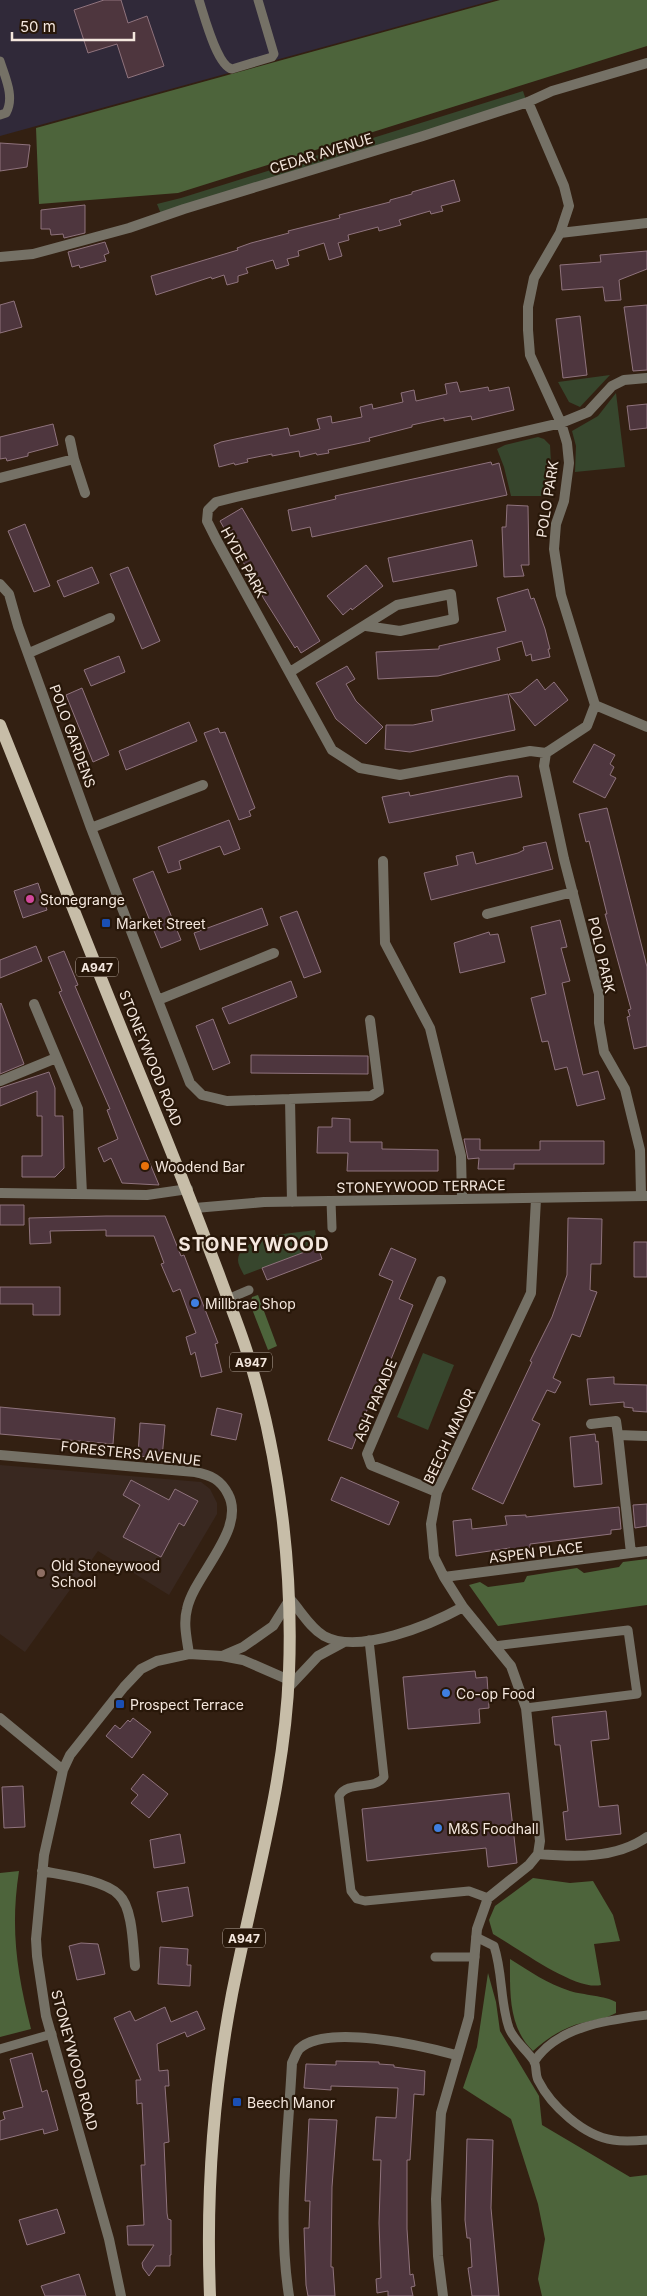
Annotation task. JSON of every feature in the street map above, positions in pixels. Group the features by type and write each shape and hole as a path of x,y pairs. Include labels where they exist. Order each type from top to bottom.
{"main road":[{"name":"STONEYWOOD ROAD","path":"0,725 195,1208"},
{"name":"A947","path":"195,1208 251,1364 265,1423 280,1504 290,1599 286,1724 277,1787 231,1998 218,2083 209,2198 210,2296"}],"street":[{"name":"CEDAR AVENUE","path":"0,257 33,254 129,228 528,102 552,91 647,63"},
{"name":"POLO PARK","path":"528,102 564,186 569,206 560,233 534,278 528,307 528,322 530,355 561,423 569,463 564,501 556,524 554,549 561,595 595,705"},
{"path":"560,233 647,223"},
{"name":"HYDE PARK","path":"546,752 530,751 400,776 360,768 332,750 207,522 208,510 216,502 561,423 588,412 612,386 624,380 647,378"},
{"path":"70,440 74,460 86,492"},
{"path":"0,478 74,460"},
{"name":"POLO GARDENS","path":"0,584 9,594 18,626 91,828 190,1084 202,1096 227,1101 376,1095 379,1091 370,1020"},
{"path":"290,672 397,605 451,594 454,619 400,630 366,626"},
{"path":"29,653 110,618"},
{"path":"546,752 587,726 595,705 647,727"},
{"name":"POLO PARK","path":"546,752 544,766 599,994 599,1023 604,1052 625,1089 640,1150 644,1196"},
{"path":"91,828 203,785"},
{"path":"383,861 385,942 430,1028 461,1156 462,1198"},
{"path":"487,914 573,892"},
{"path":"158,1000 274,954"},
{"path":"34,1004 78,1110 82,1194"},
{"path":"0,1081 56,1058"},
{"path":"290,1099 292,1202"},
{"path":"0,1193 147,1195 188,1189"},
{"name":"STONEYWOOD TERRACE","path":"195,1208 264,1202 644,1196"},
{"name":"BEECH MANOR","path":"536,1198 531,1293 437,1492 431,1524 434,1557 444,1577 463,1607 511,1666 526,1708 540,1841 538,1854"},
{"name":"ASH PARADE","path":"437,1492 371,1465 367,1454 441,1281"},
{"path":"591,1424 616,1422 631,1553"},
{"path":"618,1436 647,1436"},
{"name":"FORESTERS AVENUE","path":"0,1454 195,1472 205,1474 220,1481 230,1498 232,1508 231,1520 225,1538 195,1589 187,1608 186,1629 189,1654"},
{"name":"ASPEN PLACE","path":"444,1577 647,1551"},
{"path":"290,1599 318,1632 332,1639 344,1642 369,1640 403,1632 463,1607"},
{"name":"STONEYWOOD ROAD","path":"222,1656 243,1647 272,1626 290,1599"},
{"path":"288,1684 318,1656 344,1642"},
{"name":"STONEYWOOD ROAD","path":"121,2296 109,2239 62,2079 41,1992 37,1956 36,1939 42,1871 64,1770 70,1755 141,1669 171,1657 189,1654 222,1656 243,1660 288,1684"},
{"path":"0,1718 64,1770"},
{"path":"443,2296 438,2256 436,2199 441,2113 456,2056 469,2017 476,1937 480,1916 488,1898 511,1882 530,1865 538,1854 572,1856 605,1853 639,1842 647,1837"},
{"path":"42,1871 94,1883 120,1895 128,1912 135,1966"},
{"path":"289,2296 283,2256 284,2222 292,2063 299,2050 312,2042 324,2039 359,2038 395,2040 456,2056"}],"lane":[{"path":"199,0 217,51 224,64 232,69 272,57 274,54 258,0"},
{"path":"0,61 10,97 10,106 6,113 0,115"},
{"path":"330,1201 332,1228"},
{"path":"228,1299 249,1290"},
{"path":"494,1646 628,1630 637,1694 526,1708"},
{"path":"369,1640 384,1776 381,1781 375,1784 345,1789 339,1796 352,1891 357,1899 365,1901 469,1890 488,1898"},
{"path":"476,1937 494,1946 502,1976 504,2006 510,2029 534,2062 538,2079 555,2104 574,2121 594,2134 612,2140 647,2140"},
{"path":"435,1956 475,1957"},
{"path":"534,2062 545,2048 585,2027 647,2015"},
{"path":"0,2049 52,2034"}],"shaded area":[{"path":"0,0 494,0 0,136"},
{"name":"Old Stoneywood School","path":"0,1465 201,1482 210,1489 217,1503 217,1514 169,1595 98,1551 25,1652 0,1634"}],"green space":[{"path":"500,0 647,0 647,46 178,193 39,204 36,128"},
{"path":"523,91 526,100 161,214 157,204 181,198"},
{"path":"610,375 580,407 569,402 558,382"},
{"path":"616,393 625,467 575,472 576,446 572,431 598,416"},
{"path":"538,437 544,439 550,445 552,480 548,496 511,496 504,467 497,449 505,445"},
{"path":"315,1230 318,1247 244,1275 239,1266 238,1260 241,1252 248,1245 258,1240 283,1234"},
{"path":"258,1295 277,1346 268,1350 250,1304 252,1297"},
{"path":"423,1353 454,1365 428,1430 397,1417"},
{"path":"647,1559 647,1605 498,1626 469,1585 480,1582 488,1587 524,1582 527,1576 577,1568 584,1573 619,1567 623,1562"},
{"path":"19,1871 15,1912 16,1951 31,2029 0,2037 0,1873"},
{"path":"533,1878 570,1883 593,1881 613,1915 620,1941 594,1944 601,1985 577,1982 562,1975 493,1934 489,1920 495,1906"},
{"path":"510,1959 554,1985 616,2002 616,2013 562,2030 533,2051 519,2031 512,2008"},
{"path":"488,1973 496,2002 500,2031 539,2096 542,2125 630,2177 647,2175 647,2296 542,2296 538,2279 545,2239 538,2204 511,2119 463,2088 477,2047"}],"building":[{"path":"104,0 121,0 128,23 147,16 164,66 128,78 117,44 88,53 74,10"},
{"path":"0,143 30,145 27,167 0,171"},
{"path":"454,180 460,201 441,206 443,211 431,214 430,211 399,220 401,225 379,231 378,227 348,235 349,240 338,243 342,256 329,260 324,243 298,251 299,256 287,259 289,265 276,269 273,260 246,268 248,273 238,276 238,282 227,285 224,275 212,279 211,277 156,295 151,276 238,250 237,248 251,243 289,233 288,231 340,218 339,215 390,202 390,200 412,194 412,192"},
{"path":"85,205 85,233 64,238 63,234 51,235 50,229 41,229 41,210"},
{"path":"105,242 109,253 104,255 106,261 80,268 79,265 72,267 68,252"},
{"path":"647,251 647,269 619,280 621,300 605,301 603,287 562,290 560,265 601,262 600,255"},
{"path":"14,301 22,327 0,333 0,305"},
{"path":"647,305 647,370 633,371 624,307"},
{"path":"580,316 587,375 563,378 556,319"},
{"path":"457,382 460,392 488,387 489,391 509,387 514,410 472,420 471,416 444,421 444,418 412,425 412,427 369,438 370,441 328,450 329,453 317,455 316,453 300,457 299,451 272,456 272,454 247,459 248,462 219,467 214,445 221,442 288,428 290,436 320,429 317,419 331,416 332,423 362,417 360,407 372,404 373,409 403,402 401,393 414,390 416,401 447,394 445,384"},
{"path":"647,404 647,428 630,430 627,406"},
{"path":"53,424 58,445 28,453 28,456 7,461 6,458 0,459 0,437"},
{"path":"491,462 492,465 499,463 507,495 312,537 310,527 292,531 288,510 336,499 335,496"},
{"path":"507,505 528,506 529,565 521,565 524,576 504,577 502,527 506,527"},
{"path":"242,508 320,641 301,653 297,646 295,648 264,599 220,521"},
{"path":"25,524 50,586 34,592 8,531"},
{"path":"472,540 477,566 393,582 388,558"},
{"path":"366,565 383,586 343,615 327,596"},
{"path":"92,567 99,583 64,597 57,581"},
{"path":"128,567 160,641 142,649 110,574"},
{"path":"528,589 531,599 534,598 545,629 550,657 532,661 531,654 526,656 522,641 497,648 500,660 438,676 378,679 376,652 439,649 439,646 506,631 497,598"},
{"path":"119,656 125,672 91,686 84,670"},
{"path":"347,666 355,679 346,684 356,701 383,727 366,744 336,719 316,683"},
{"path":"537,679 545,690 554,682 568,700 535,726 509,694 521,692"},
{"path":"82,688 109,755 93,762 66,695"},
{"path":"508,694 515,730 410,752 385,749 386,725 413,725 433,721 431,710"},
{"path":"189,722 197,741 126,770 119,751"},
{"path":"218,728 220,733 225,732 255,808 249,811 251,816 239,820 204,733"},
{"path":"594,744 615,755 610,764 614,767 610,775 616,778 605,798 573,782"},
{"path":"509,776 518,776 522,797 389,823 382,797 409,792 410,796"},
{"path":"607,808 647,967 647,1046 634,1049 627,1017 630,1016 628,1010 631,1009 605,914 607,914 589,841 586,842 579,814"},
{"path":"229,820 240,849 224,855 220,846 179,861 181,869 168,873 158,847"},
{"path":"546,842 553,869 431,900 424,873 458,865 456,856 473,852 476,864 518,853 524,850 523,847"},
{"path":"153,871 181,940 161,948 133,879"},
{"name":"Stonegrange","path":"38,883 47,910 23,918 14,891"},
{"path":"262,908 268,925 200,950 194,933"},
{"path":"297,911 321,972 304,978 280,917"},
{"path":"560,920 567,947 561,948 570,981 562,983 583,1075 598,1071 605,1099 577,1106 567,1067 555,1070 548,1041 542,1042 531,998 546,994 531,927"},
{"path":"489,932 490,935 498,934 505,962 460,973 454,943"},
{"path":"36,946 42,961 0,978 0,960"},
{"path":"64,951 78,985 75,986 159,1185 122,1183 111,1158 104,1162 98,1148 118,1139 107,1110 110,1109 59,992 62,991 48,957"},
{"path":"291,981 297,997 229,1024 222,1008"},
{"path":"0,1004 24,1064 0,1074"},
{"path":"213,1019 230,1063 213,1070 196,1026"},
{"path":"251,1055 368,1056 368,1074 251,1073"},
{"path":"49,1072 55,1088 55,1116 63,1116 64,1168 55,1177 22,1177 22,1156 42,1156 42,1116 37,1116 37,1091 0,1106 0,1088"},
{"path":"332,1118 350,1119 350,1142 382,1142 382,1149 438,1150 438,1171 347,1171 348,1153 317,1153 318,1127 332,1127"},
{"path":"464,1139 480,1139 480,1150 540,1150 540,1141 604,1141 604,1164 514,1164 514,1169 478,1169 479,1158 468,1159"},
{"path":"0,1205 24,1205 24,1225 0,1225"},
{"path":"165,1216 181,1256 184,1255 218,1343 215,1344 222,1372 201,1377 195,1352 191,1355 186,1337 196,1333 180,1289 173,1292 161,1264 164,1263 154,1236 106,1236 106,1230 50,1231 51,1243 30,1244 29,1218"},
{"path":"568,1218 602,1219 601,1264 591,1264 590,1290 597,1292 580,1337 572,1334 553,1378 561,1382 555,1393 547,1390 532,1420 540,1424 503,1504 472,1489 552,1317 567,1275"},
{"path":"634,1242 647,1242 647,1277 634,1277"},
{"path":"318,1247 322,1259 267,1280 262,1268"},
{"path":"391,1248 416,1259 399,1299 413,1305 372,1406 369,1405 352,1449 328,1440 393,1281 379,1275"},
{"path":"0,1287 60,1287 60,1315 33,1315 33,1304 0,1304"},
{"path":"614,1377 614,1384 647,1385 647,1412 633,1411 633,1408 624,1407 624,1402 590,1405 587,1379"},
{"path":"0,1407 115,1418 113,1444 0,1434"},
{"path":"217,1408 242,1414 236,1440 211,1435"},
{"path":"140,1423 165,1425 162,1458 138,1456"},
{"path":"595,1434 596,1442 598,1441 602,1484 574,1487 570,1437"},
{"path":"341,1477 399,1502 389,1525 331,1500"},
{"path":"131,1480 169,1500 175,1489 198,1501 184,1526 179,1523 161,1557 123,1537 140,1505 123,1495"},
{"path":"647,1504 647,1526 635,1528 633,1505"},
{"path":"619,1507 621,1529 611,1530 611,1534 530,1544 530,1548 511,1551 510,1548 456,1556 453,1521 471,1519 472,1529 507,1525 505,1516 526,1515 526,1517"},
{"name":"Co-op Food","path":"475,1671 476,1678 487,1677 489,1708 479,1709 480,1723 408,1729 403,1677"},
{"path":"606,1711 609,1739 591,1741 599,1807 618,1805 621,1834 566,1840 563,1812 568,1811 560,1745 555,1745 552,1717"},
{"path":"133,1718 151,1732 132,1758 106,1736 115,1725 120,1729 128,1720 130,1722"},
{"path":"143,1774 168,1794 149,1818 131,1803 138,1795 131,1789"},
{"path":"23,1786 25,1827 4,1828 2,1787"},
{"name":"M&S Foodhall","path":"509,1793 517,1863 488,1867 486,1848 367,1861 362,1809"},
{"path":"180,1834 185,1863 154,1868 150,1840"},
{"path":"188,1887 193,1916 162,1922 157,1892"},
{"path":"81,1943 98,1944 105,1974 77,1980 69,1946"},
{"path":"160,1947 188,1949 187,1965 191,1965 190,1986 158,1984"},
{"path":"165,2007 171,2022 197,2011 205,2029 187,2037 185,2032 157,2044 159,2071 168,2070 169,2086 165,2086 169,2142 164,2143 167,2213 168,2219 171,2220 171,2255 170,2266 156,2266 149,2276 142,2263 154,2245 128,2245 127,2226 144,2225 141,2165 145,2165 142,2103 137,2104 136,2080 141,2080 114,2018 130,2011 135,2021"},
{"path":"32,2053 42,2092 47,2090 58,2130 44,2134 43,2129 0,2140 0,2121 5,2119 3,2112 23,2107 10,2059"},
{"path":"336,2061 379,2062 379,2064 394,2065 394,2067 425,2071 424,2095 414,2094 410,2160 407,2160 407,2229 410,2275 413,2274 415,2286 411,2287 413,2296 388,2296 388,2291 377,2293 376,2279 381,2278 379,2223 381,2160 373,2160 376,2117 396,2118 398,2088 331,2086 331,2090 304,2088 306,2064 336,2065"},
{"path":"309,2119 337,2120 332,2187 331,2267 333,2267 335,2296 308,2296 306,2285 304,2228 309,2228 310,2201 305,2201"},
{"path":"467,2139 493,2140 491,2208 499,2296 472,2296 468,2268 472,2267 470,2238 467,2238 465,2220"},
{"path":"57,2209 65,2233 27,2245 19,2220"},
{"path":"79,2274 86,2296 45,2296 41,2286"}],"place":[{"name":"Stonegrange","path":"30,899"},
{"name":"Market Street","path":"106,923"},
{"name":"Woodend Bar","path":"145,1166"},
{"name":"Millbrae Shop","path":"195,1303"},
{"name":"Old Stoneywood School","path":"41,1573"},
{"name":"Co-op Food","path":"446,1693"},
{"name":"Prospect Terrace","path":"120,1704"},
{"name":"M&S Foodhall","path":"438,1828"},
{"name":"Beech Manor","path":"237,2102"}],"district":[{"name":"STONEYWOOD","path":"254,1244"}]}
